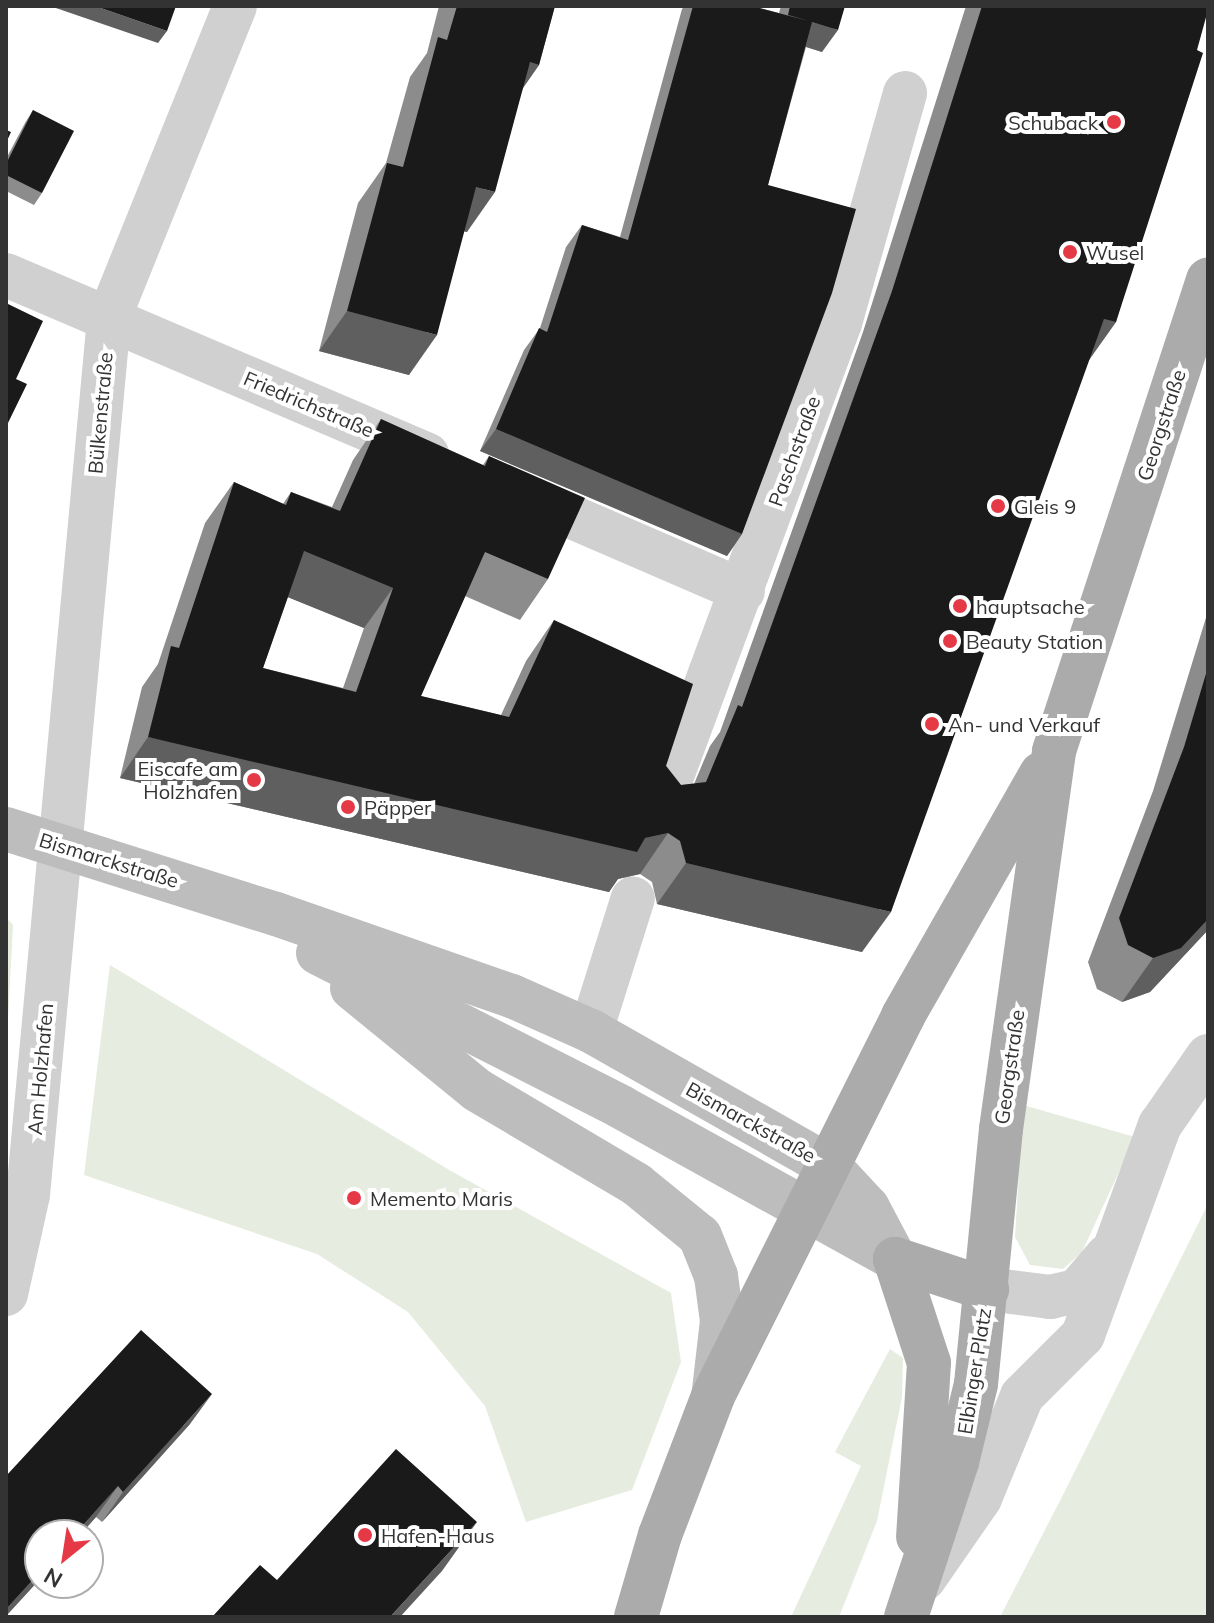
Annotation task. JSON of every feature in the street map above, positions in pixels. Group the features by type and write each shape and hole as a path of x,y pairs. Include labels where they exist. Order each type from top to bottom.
{"main road":[{"name":"Georgstraße","path":"987,1289 1001,1129 1054,751 1208,280"},
{"name":"Georgstraße","path":"803,1210 829,1166 903,1016 1054,751"},
{"path":"636,1617 660,1535 713,1396 803,1210"},
{"path":"895,1259 987,1289"},
{"name":"Elbinger Platz","path":"895,1259 929,1363 911,1604"},
{"name":"Elbinger Platz","path":"911,1604 970,1410 987,1289"}],"street":[{"name":"Bülkenstraße","path":"61,843 109,318 235,6"},
{"name":"Paschstraße","path":"662,803 840,323 905,93"},
{"name":"Friedrichstraße","path":"6,275 743,591"},
{"name":"Bismarckstraße","path":"6,829 61,843 211,892 512,996 591,1031 829,1166 868,1208 895,1259"},
{"name":"Am Holzhafen","path":"6,1294 28,1195 61,843"},
{"name":"Bismarckstraße","path":"211,892 301,945 607,1100 895,1259"},
{"path":"591,1031 633,898"},
{"name":"Bismarckstraße","path":"301,945 477,1090 636,1184 700,1236 716,1276 722,1321 713,1396"},
{"name":"Elbinger Platz","path":"911,1604 980,1498 1022,1396 1083,1335 1160,1125 1208,1056"},
{"name":"Elbinger Platz","path":"987,1289 1050,1297 1077,1291 1112,1251"}],"shaded area":[{"path":"6,917 13,925 6,1058"},
{"path":"110,965 451,1171 671,1293 681,1362 632,1490 526,1522 485,1406 408,1312 317,1254 84,1175"},
{"path":"1023,1105 1135,1137 1082,1252 1063,1269 1030,1265 1015,1237"},
{"path":"1208,1204 1208,1617 1000,1617 1065,1491"},
{"path":"890,1349 903,1358 902,1397 877,1521 839,1617 791,1617 861,1466 835,1452"}],"building":[{"path":"95,6 176,6 167,31"},
{"path":"457,6 555,6 539,65 530,62 495,192 476,187 437,335 347,311 387,163 403,167 438,37 447,40"},
{"path":"693,6 752,6 809,21 788,15 790,6 845,6 838,30 812,22 768,185 856,209 832,293 742,534 496,429 539,328 547,332 582,225 628,240"},
{"path":"982,6 1208,6 1197,50 1203,53 1116,322 1104,319 891,912 686,863 680,841 668,833 645,838 637,852 148,737 171,646 179,648 234,482 286,505 291,492 340,511 381,419 485,466 489,456 585,498 548,579 485,552 421,696 509,717 554,620 693,684 666,766 681,785 706,782 738,705 742,707 892,291","holes":["304,551 393,588 356,692 263,668"]},
{"path":"33,110 74,131 42,193 6,175 6,164"},
{"path":"6,303 43,321 16,379 27,384 6,427"},
{"path":"1208,667 1208,919 1181,948 1153,958 1128,945 1119,918 1184,747"},
{"path":"141,1330 212,1394 123,1492 118,1486 88,1519 24,1519 24,1589 6,1609 6,1476"},
{"path":"396,1449 477,1522 390,1617 212,1617 260,1565 277,1580"}],"place":[{"name":"Schuback","path":"1114,122"},
{"name":"Wusel","path":"1070,252"},
{"name":"Gleis 9","path":"998,506"},
{"name":"hauptsache","path":"960,606"},
{"name":"Beauty Station","path":"950,641"},
{"name":"An- und Verkauf","path":"932,724"},
{"name":"Eiscafe am Holzhafen","path":"254,780"},
{"name":"Päpper","path":"348,807"},
{"name":"Memento Maris","path":"354,1198"},
{"name":"Hafen-Haus","path":"365,1535"}]}
